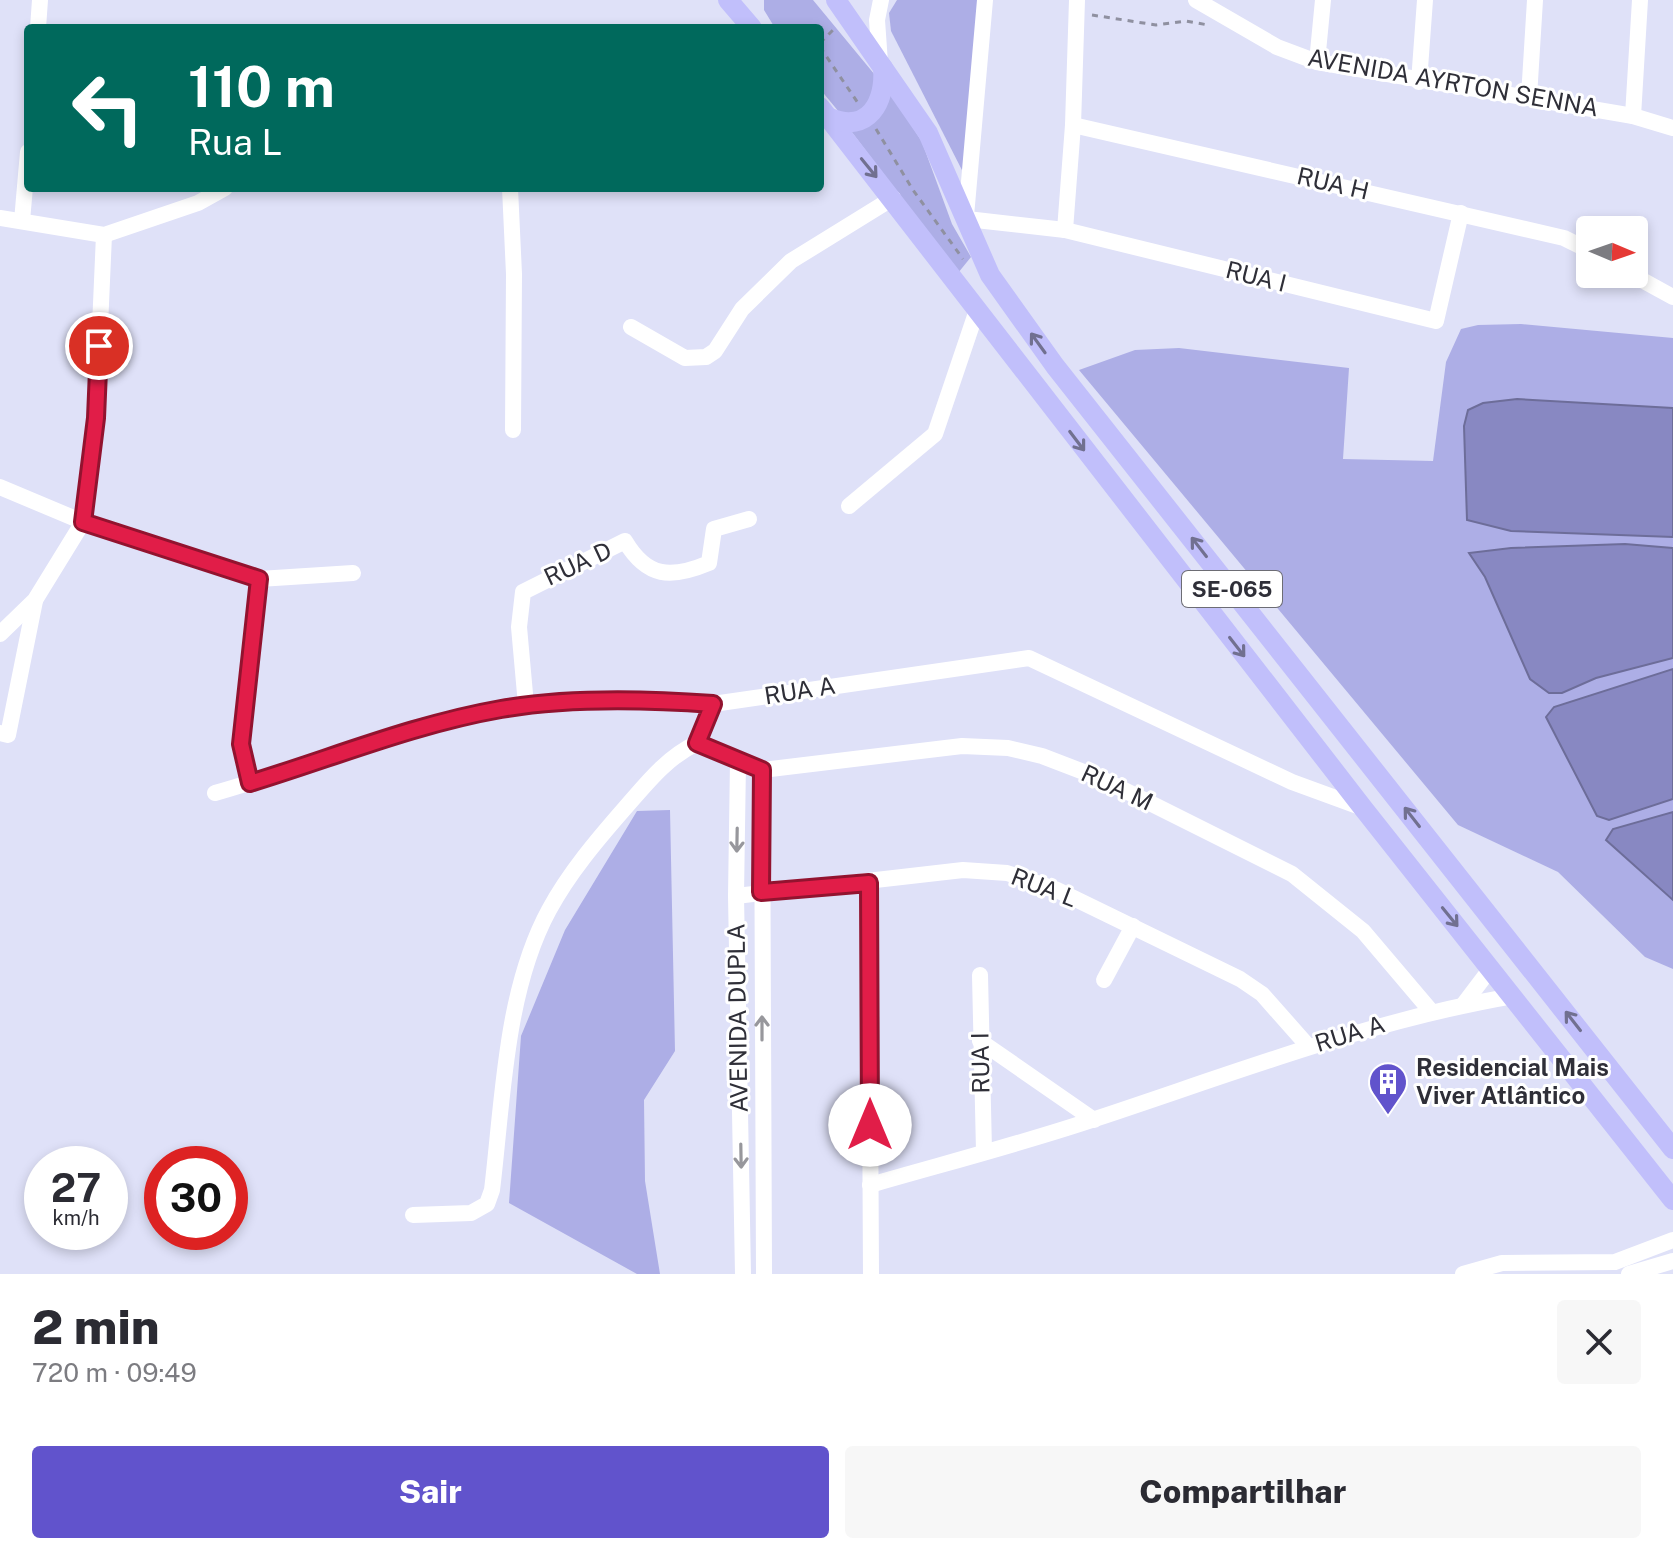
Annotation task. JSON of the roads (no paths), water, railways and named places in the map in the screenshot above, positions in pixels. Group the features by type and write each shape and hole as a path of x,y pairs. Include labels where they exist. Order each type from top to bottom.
{"main road":[{"path":"728,0 749,24"},
{"path":"752,0 753,24"},
{"name":"SE-065","path":"836,0 928,133 990,275 1055,366 1673,1149"},
{"path":"825,113 851,123 868,117 878,107 882,95 882,66"},
{"name":"SE-065","path":"825,113 1363,808 1673,1200"}],"street":[{"path":"38,24 40,0"},
{"path":"881,0 877,20 882,66"},
{"path":"966,217 985,0"},
{"name":"AVENIDA AYRTON SENNA","path":"1196,0 1216,7 1236,25 1277,47 1317,62 1419,82 1529,97 1633,116 1673,128"},
{"path":"1317,62 1323,0"},
{"path":"1419,82 1425,0"},
{"path":"1529,97 1535,0"},
{"path":"1633,116 1640,0"},
{"path":"1065,230 1077,6"},
{"name":"RUA H","path":"1073,125 1461,213 1564,238 1576,244"},
{"path":"22,221 25,192"},
{"path":"0,218 104,235 198,203 218,192"},
{"path":"510,192 514,274 513,430"},
{"path":"631,327 685,358 706,357 715,351 742,309 791,261 893,198"},
{"name":"RUA I","path":"966,217 1065,230 1436,321 1461,213"},
{"path":"4,627 35,600 83,522 96,418 104,235"},
{"path":"1648,283 1673,297"},
{"path":"849,506 935,434 977,310"},
{"path":"0,487 83,522 259,579 353,573"},
{"name":"RUA D","path":"526,705 519,627 523,592 625,541 637,560 653,571 685,573 709,563 714,529 749,519"},
{"path":"250,783 241,744 259,579"},
{"path":"0,733 8,735 35,600"},
{"name":"RUA A","path":"215,793 440,724 526,705 668,700 713,704 1029,658 1292,782 1363,808"},
{"path":"413,1215 471,1213 487,1204 492,1190 510,1038 519,996 547,914 564,884 609,827 672,756 697,743 713,704"},
{"name":"RUA M","path":"697,743 762,770 962,746 1008,748 1042,756 1102,779 1292,874 1363,931 1430,1010"},
{"name":"AVENIDA DUPLA","path":"738,762 736,896 743,1274"},
{"name":"AVENIDA DUPLA","path":"762,770 764,1274"},
{"name":"RUA L","path":"736,896 963,870 1007,873 1055,889 1250,984 1308,1046"},
{"path":"869,883 871,1274"},
{"path":"1104,980 1133,926"},
{"path":"1463,1005 1491,968"},
{"name":"RUA I","path":"980,975 984,1151"},
{"name":"RUA A","path":"870,1185 1094,1120 1308,1046 1430,1010 1513,996"},
{"path":"980,1041 1094,1120"},
{"path":"1463,1274 1502,1263 1615,1262 1673,1240"},
{"path":"1629,1274 1673,1261"}],"place":[{"name":"Residencial Mais Viver Atlântico","path":"1388,1116"}]}
